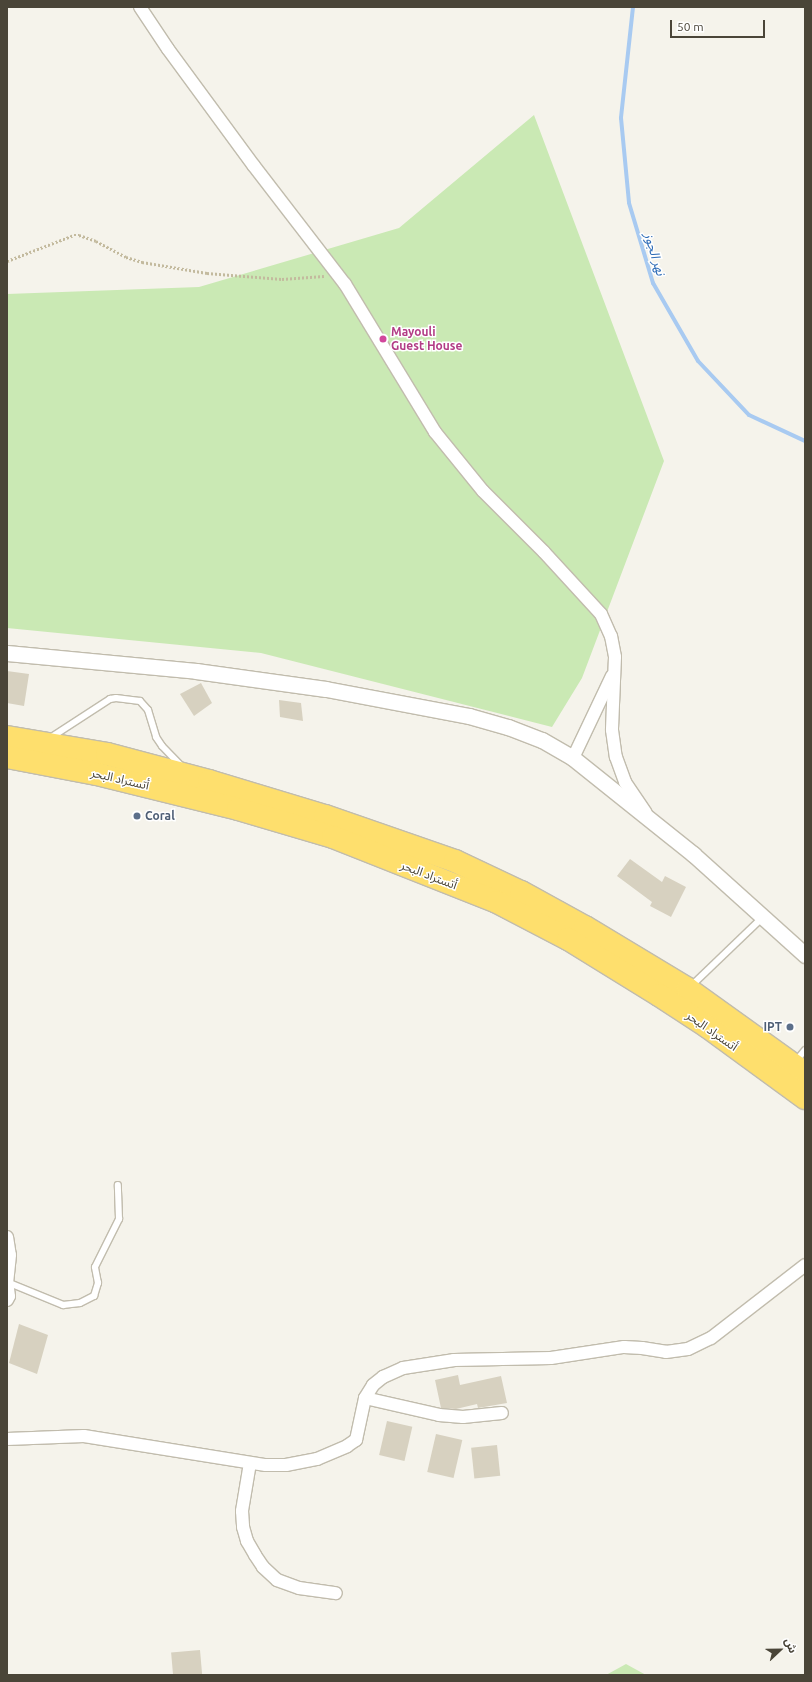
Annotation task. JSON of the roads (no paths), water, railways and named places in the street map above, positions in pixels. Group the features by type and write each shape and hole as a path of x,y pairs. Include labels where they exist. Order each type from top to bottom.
{"highway":[{"name":"أتستراد البحر","path":"7,737 44,742 107,754 209,781 325,816 455,861 522,892 585,926 688,989 801,1062"},
{"name":"أتستراد البحر","path":"7,757 97,774 238,809 332,837 497,902 568,939 659,995 708,1027 805,1098"}],"street":[{"path":"140,7 168,49 338,275 373,329 435,432 483,491 544,552 601,614 608,627 614,647 615,670 612,730 616,757 625,782 651,821"},
{"path":"7,652 196,671 341,692 486,721 542,740 573,758 693,854 805,954"},
{"path":"573,758 615,670"},
{"path":"7,1237 10,1255 7,1282 9,1296 7,1300"},
{"path":"7,1439 84,1436 266,1466 286,1465 317,1459 347,1446 356,1440 365,1398 373,1385 403,1368 454,1360 550,1358 624,1347 666,1352 688,1348 711,1338 805,1265"},
{"path":"365,1398 439,1415 463,1417 502,1414"},
{"path":"250,1463 242,1511 243,1527 247,1541 254,1555 263,1567 278,1580 299,1588 336,1593"}],"lane":[{"path":"44,742 110,699 116,698 140,701 148,710 156,737 168,754 186,770 209,781"},
{"path":"688,989 764,916"},
{"path":"7,1282 63,1305 80,1303 94,1296 98,1283 95,1267 119,1219 118,1185"}],"waterway":[{"name":"نهر الجوز","path":"633,7 621,118 629,203 653,283 698,361 749,415 805,441"}],"place":[{"name":"Mayouli Guest House","path":"383,339"},
{"name":"Coral","path":"137,816"},
{"name":"IPT","path":"790,1027"}]}
